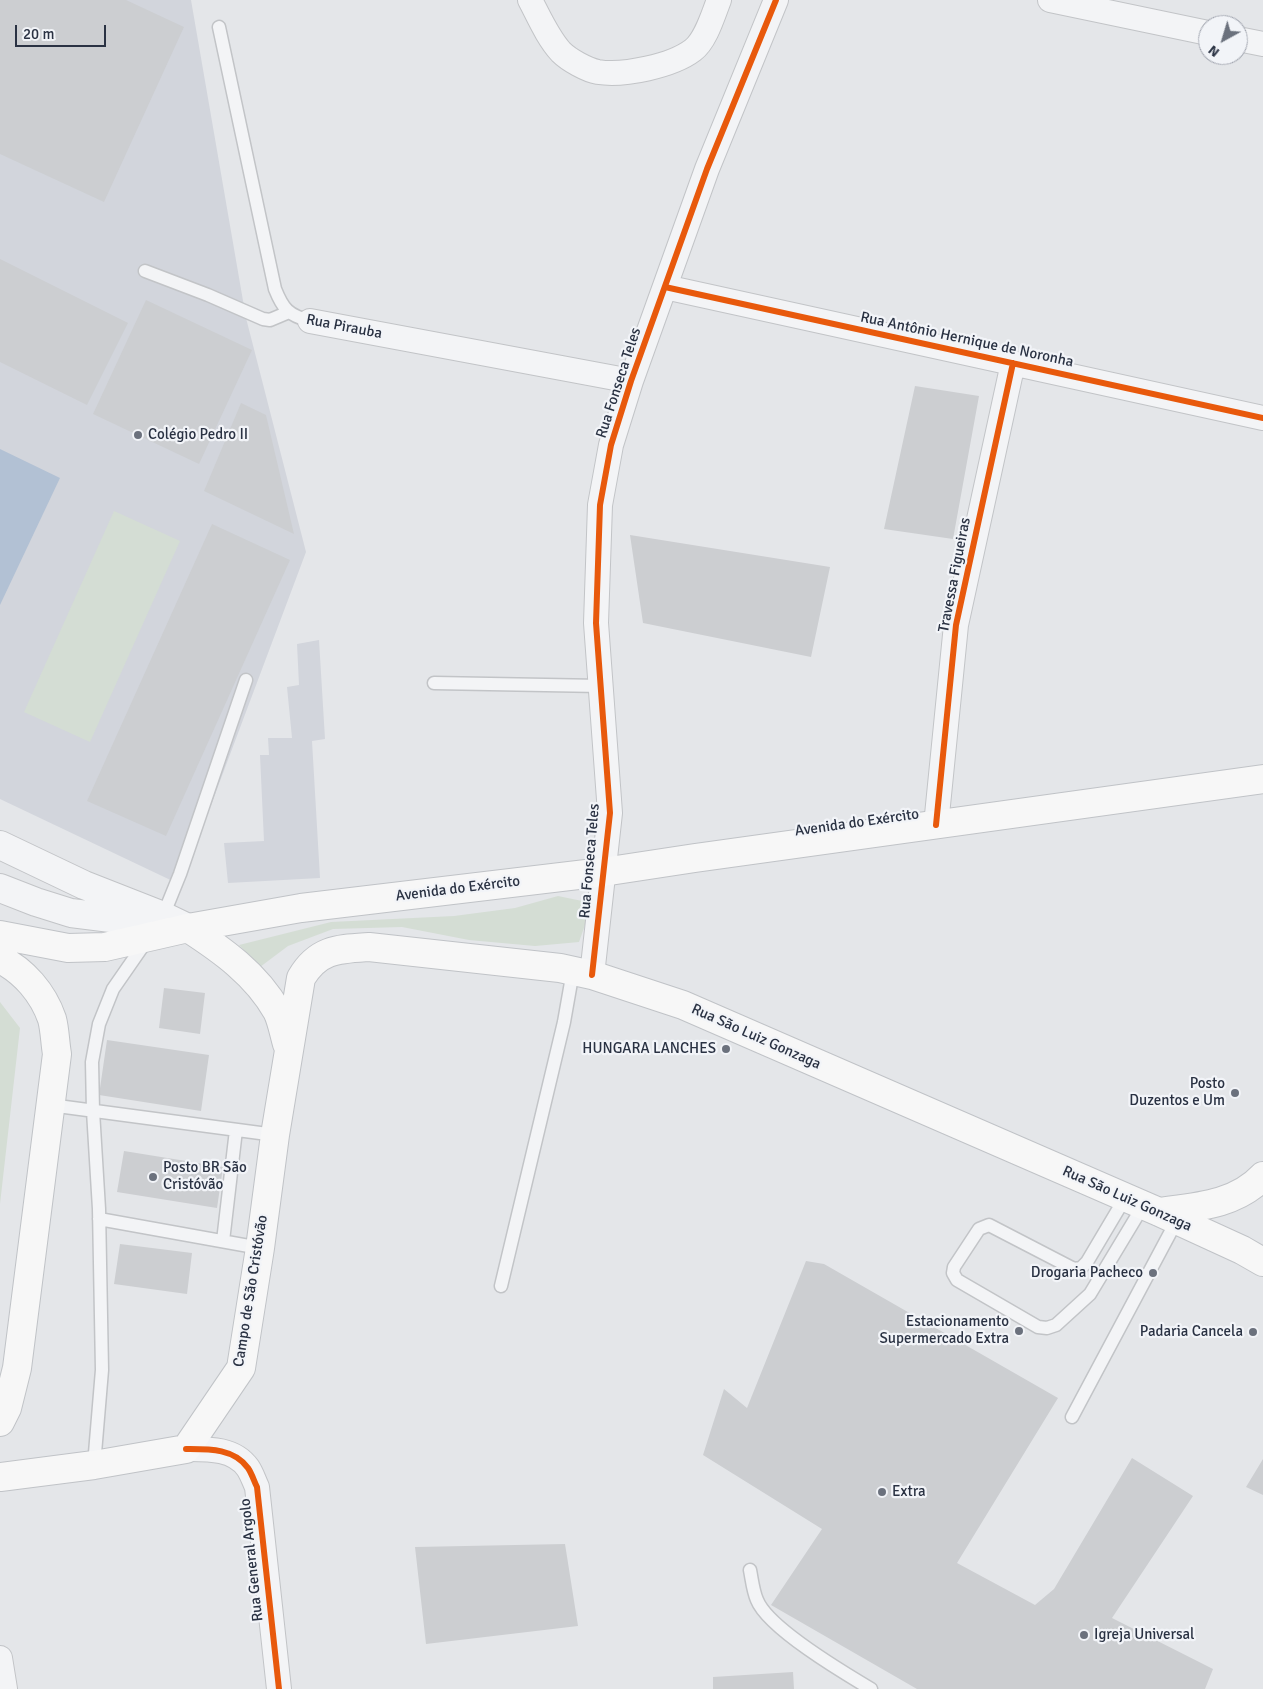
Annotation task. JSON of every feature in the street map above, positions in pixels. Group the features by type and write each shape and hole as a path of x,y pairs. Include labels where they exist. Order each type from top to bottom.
{"main road":[{"name":"Avenida do Exército","path":"188,928 319,905 603,872 705,856 1263,779"},
{"path":"0,935 68,948 105,947 156,926 188,928 215,945 251,976 278,1012 289,1051"},
{"name":"Rua São Luiz Gonzaga","path":"289,1051 301,978 313,962 325,953 338,949 369,947 560,968 582,973 683,1005 1151,1209 1242,1250 1263,1262"},
{"path":"0,959 11,964 36,988 52,1019 57,1054 17,1368 7,1408 0,1422"},
{"name":"Campo de São Cristóvão","path":"186,1449 241,1368 260,1248 274,1135 289,1051"},
{"path":"1151,1209 1205,1206 1229,1200 1263,1176"},
{"path":"0,1477 94,1465 186,1449"}],"street":[{"path":"530,0 548,33 562,53 597,72 618,72 662,66 694,50 707,30 719,0"},
{"name":"Rua Fonseca Teles","path":"582,973 603,872 610,813 596,623 600,505 611,445 631,381 708,169 776,0"},
{"path":"1050,0 1198,31"},
{"path":"1248,41 1263,44"},
{"name":"Rua Antônio Hernique de Noronha","path":"665,287 1263,418"},
{"name":"Rua Pirauba","path":"299,317 631,381"},
{"name":"Travessa Figueiras","path":"936,825 956,626 1013,363"},
{"path":"0,845 84,886 156,926"},
{"path":"0,888 71,913 188,928"},
{"name":"Rua General Argolo","path":"186,1449 214,1449 232,1454 248,1468 257,1487 279,1689"},
{"path":"0,1658 5,1689"}],"lane":[{"name":"Rua Pirauba","path":"219,27 275,288 281,304 299,317"},
{"path":"145,272 208,295 263,319 299,317"},
{"path":"94,1465 102,1370 99,1219 92,1062 99,1024 113,990 156,926 180,874 246,680"},
{"path":"434,682 601,686"},
{"path":"501,1286 564,1022 582,973"},
{"path":"50,1105 274,1135"},
{"path":"223,1241 236,1130"},
{"path":"1151,1209 1090,1294 1056,1325 1047,1328 1038,1327 957,1280 953,1273 954,1266 979,1229 989,1225 1074,1269 1081,1268 1151,1209"},
{"path":"1072,1417 1151,1209"},
{"path":"99,1219 260,1248"},
{"path":"750,1570 757,1601 774,1622 800,1642 871,1689"}],"shaded area":[{"name":"Colégio Pedro II","path":"0,0 191,0 246,318 306,552 181,885 0,799"},
{"path":"114,511 180,541 90,742 24,712"},
{"path":"319,640 325,739 312,741 320,878 228,883 224,843 264,841 260,755 269,755 268,738 292,738 287,687 299,685 297,644"},
{"path":"558,896 587,902 585,925 579,942 535,946 469,940 402,927 333,929 288,946 260,967 239,945 331,922 454,916 515,908"},
{"path":"0,1002 20,1028 0,1204"}],"water":[{"path":"0,449 60,478 0,605"}],"building":[{"path":"0,0 126,0 184,27 104,202 0,154"},
{"path":"0,259 128,323 87,405 0,362"},
{"path":"146,300 252,350 199,464 93,414"},
{"path":"915,386 979,396 953,539 884,529"},
{"path":"241,403 266,415 294,534 204,491"},
{"path":"212,524 290,560 166,836 87,801"},
{"path":"630,535 830,567 811,657 643,623"},
{"path":"164,988 205,993 200,1034 159,1028"},
{"path":"107,1040 209,1055 201,1111 99,1095"},
{"path":"124,1151 223,1167 217,1208 117,1192"},
{"path":"120,1244 192,1253 187,1294 114,1284"},
{"name":"Extra","path":"806,1261 824,1264 1058,1398 957,1563 1035,1605 1054,1589 1132,1458 1193,1496 1112,1618 1213,1669 1205,1689 917,1689 771,1605 822,1529 703,1455 724,1389 747,1408"},
{"path":"1263,1459 1263,1495 1246,1487"},
{"path":"565,1544 578,1626 426,1644 415,1547"},
{"path":"793,1672 794,1689 713,1689 713,1677"}],"cycle path":[{"path":"592,975 610,813 596,623 600,505 611,445 631,381 707,169 776,0"},
{"path":"665,287 1263,418"},
{"path":"936,825 956,625 1013,363"},
{"path":"186,1449 203,1449 228,1453 242,1461 248,1468 257,1487 279,1689"}],"place":[{"name":"Colégio Pedro II","path":"138,435"},
{"name":"HUNGARA LANCHES","path":"726,1049"},
{"name":"Posto Duzentos e Um","path":"1235,1093"},
{"name":"Posto BR São Cristóvão","path":"153,1177"},
{"name":"Drogaria Pacheco","path":"1153,1273"},
{"name":"Estacionamento Supermercado Extra","path":"1019,1331"},
{"name":"Padaria Cancela","path":"1253,1332"},
{"name":"Extra","path":"882,1492"},
{"name":"Igreja Universal","path":"1084,1635"}]}
